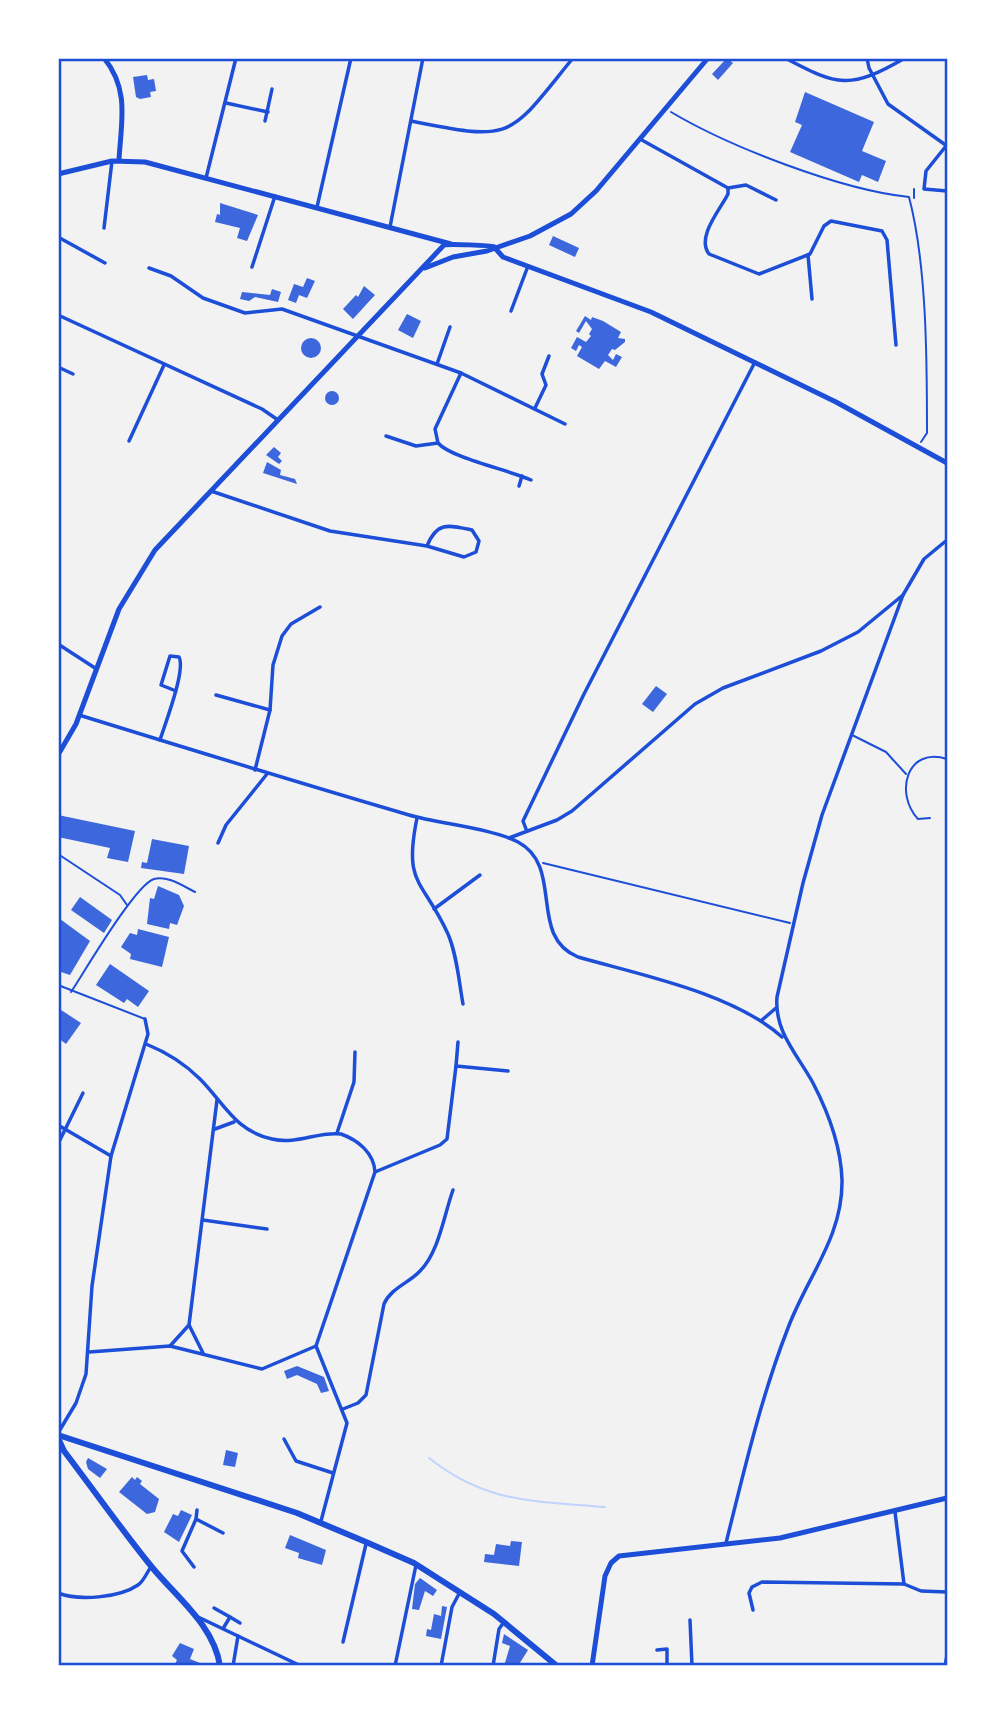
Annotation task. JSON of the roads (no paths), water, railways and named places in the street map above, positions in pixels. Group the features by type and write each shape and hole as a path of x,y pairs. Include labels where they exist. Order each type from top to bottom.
{"main road":[{"path":"58,1436 321,1521 416,1565 460,1592 504,1622 557,1666"},
{"path":"58,1436 64,1451 151,1567 212,1639 220,1666"}],"street":[{"path":"104,58 115,75 124,112 104,228"},
{"path":"206,178 236,58"},
{"path":"317,207 351,58"},
{"path":"390,228 423,58"},
{"path":"469,58 481,58"},
{"path":"411,121 473,133 506,128 526,117 573,58"},
{"path":"425,268 451,257 540,232 571,214 596,191 708,58"},
{"path":"785,58 830,80 873,76 905,58"},
{"path":"867,58 888,104 947,146 926,172 924,190 947,191"},
{"path":"265,121 272,89"},
{"path":"226,103 268,112"},
{"path":"639,139 728,188 746,185 776,200"},
{"path":"58,174 115,160 145,162 430,240 463,247 487,244 503,257 529,264 651,312 755,362 947,463"},
{"path":"728,188 728,194 704,239 709,254 762,274 786,261 807,255 814,249 824,226 831,221 877,228 884,233 896,345"},
{"path":"252,267 275,196"},
{"path":"58,237 105,263"},
{"path":"430,240 451,257"},
{"path":"58,755 79,715 119,609 141,570 163,540 358,337 404,285 425,268 444,245 452,244"},
{"path":"451,257 456,250 452,244"},
{"path":"807,255 812,299"},
{"path":"512,311 529,264"},
{"path":"149,268 172,276 203,298 245,313 282,309 437,364 565,424"},
{"path":"58,315 262,409 278,420"},
{"path":"437,364 450,327"},
{"path":"535,409 547,385 542,374 549,356"},
{"path":"526,830 523,821 584,694 755,362"},
{"path":"129,441 164,365"},
{"path":"58,367 73,374"},
{"path":"438,443 436,425 461,373"},
{"path":"386,436 416,446 438,443 454,454 531,480"},
{"path":"519,485 522,476"},
{"path":"209,491 330,531 427,546 467,556 476,552 479,541 472,530 443,525 435,530 427,546"},
{"path":"509,838 549,824 572,811 660,730 702,699 840,642 885,612 902,595 924,559 947,540"},
{"path":"726,1543 781,1347 797,1306 829,1245 841,1196 841,1167 832,1127 812,1081 783,1037 776,1008 822,815 902,595"},
{"path":"255,770 270,710 273,665 282,636 291,624 320,607"},
{"path":"885,612 895,618"},
{"path":"58,644 95,668"},
{"path":"160,740 176,691 181,663 178,657 170,656 161,685 176,691"},
{"path":"216,695 270,710"},
{"path":"79,715 417,818 509,838 527,848 539,862 545,878 551,928 564,949 578,957 715,1000 761,1021 783,1037"},
{"path":"218,843 226,825 267,773"},
{"path":"417,818 411,846 413,871 451,943 463,1004"},
{"path":"434,909 480,875"},
{"path":"761,1021 776,1008"},
{"path":"58,1436 82,1389 89,1352 92,1286 111,1156 146,1044 149,1030 145,1019"},
{"path":"375,1172 440,1145 447,1139 458,1042"},
{"path":"146,1044 184,1065 234,1122 258,1135 282,1141 306,1140 337,1133 349,1137 368,1152 375,1172 316,1346 347,1423 321,1521"},
{"path":"337,1133 354,1082 355,1052"},
{"path":"456,1066 508,1071"},
{"path":"58,1144 63,1128 83,1093"},
{"path":"203,1353 189,1325 217,1100"},
{"path":"214,1130 234,1122"},
{"path":"58,1125 111,1156"},
{"path":"342,1409 358,1403 366,1395 384,1304 390,1294 420,1272 428,1260 453,1190"},
{"path":"203,1220 267,1229"},
{"path":"170,1346 189,1325"},
{"path":"89,1352 170,1346 262,1369 316,1346"},
{"path":"284,1439 296,1461 333,1473"},
{"path":"592,1666 605,1576 613,1560 637,1552 780,1538 947,1498"},
{"path":"194,1567 182,1555 184,1544 196,1520 197,1510"},
{"path":"895,1512 904,1584"},
{"path":"196,1520 223,1533"},
{"path":"343,1642 366,1542"},
{"path":"395,1666 416,1565"},
{"path":"58,1593 84,1598 114,1592 138,1585 151,1567"},
{"path":"753,1610 749,1602 749,1592 762,1582 904,1584 920,1591 947,1592"},
{"path":"441,1666 452,1607 460,1592"},
{"path":"214,1608 240,1623"},
{"path":"194,1615 301,1666"},
{"path":"223,1628 230,1617"},
{"path":"690,1620 692,1666"},
{"path":"493,1666 499,1629 504,1622"},
{"path":"233,1666 238,1636"},
{"path":"657,1650 667,1649 667,1666"},
{"path":"945,1666 947,1656"}],"lane":[{"path":"852,735 886,752 907,775"},
{"path":"930,818 920,820 911,809 905,793 907,775 914,764 925,758 947,760"},
{"path":"58,854 120,895 127,905"},
{"path":"71,992 127,905 148,882 158,878 195,892"},
{"path":"58,985 145,1019"}],"waterway":[{"path":"429,1458 471,1484 512,1498 605,1507"},
{"path":"63,1666 90,1666"}]}
